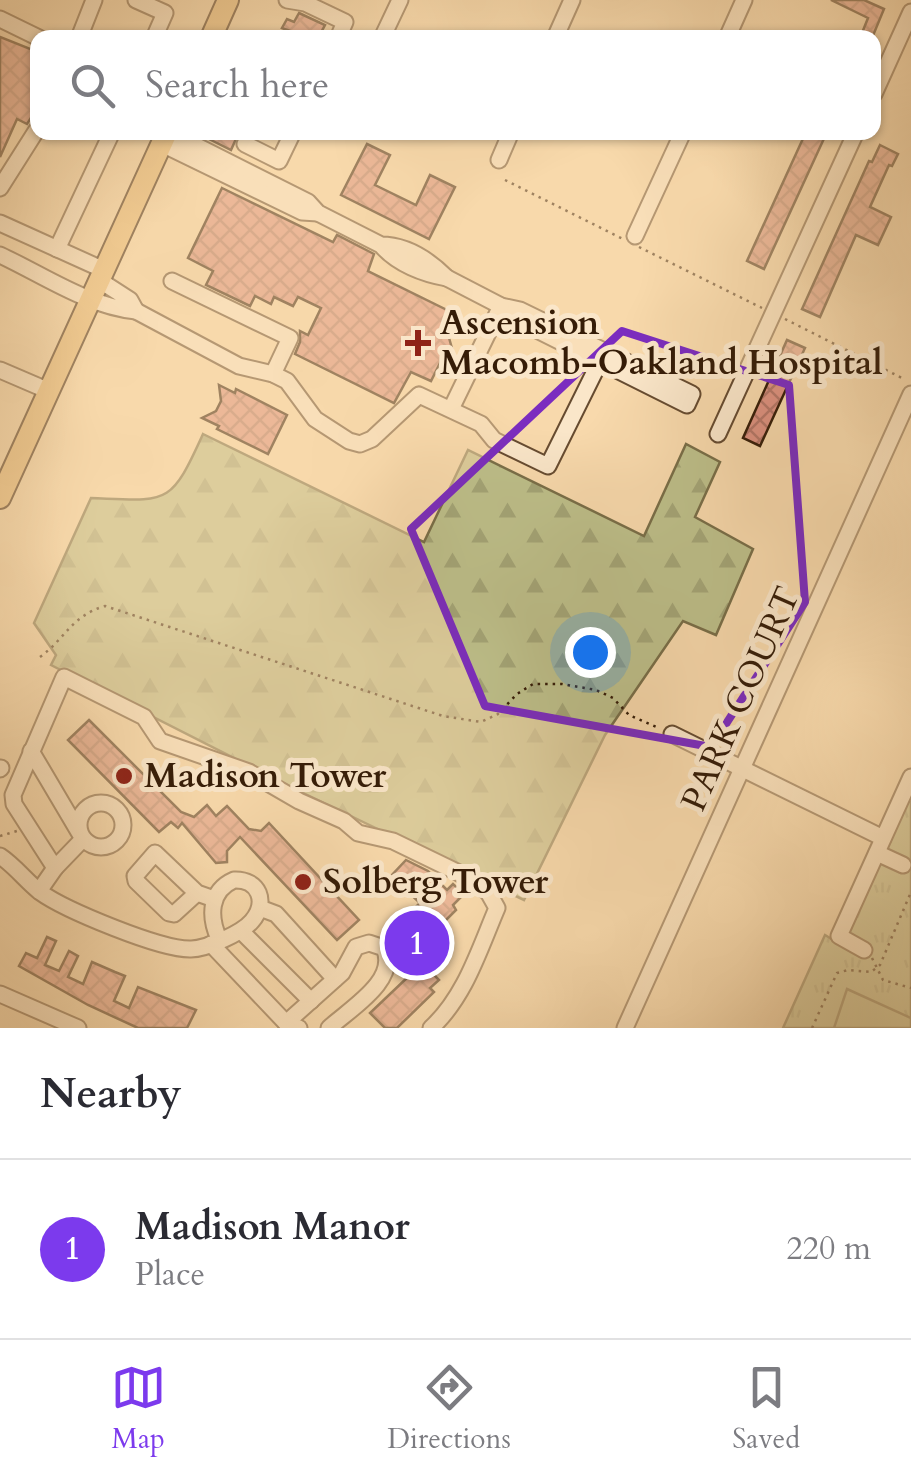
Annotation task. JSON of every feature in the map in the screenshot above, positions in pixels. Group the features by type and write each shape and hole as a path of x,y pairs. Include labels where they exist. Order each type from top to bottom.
{"main road":[{"path":"214,30 224,1"},
{"path":"0,498 164,140"}],"street":[{"path":"81,30 94,0"},
{"path":"136,0 165,13 158,30"},
{"path":"286,0 305,3 345,22 342,30"},
{"path":"386,30 400,0"},
{"path":"559,30 572,0"},
{"path":"731,30 744,0"},
{"path":"881,78 911,12"},
{"path":"0,19 30,34"},
{"path":"0,188 30,140"},
{"path":"57,249 108,140"},
{"path":"173,140 302,212 318,213 381,245 388,254 426,274 447,278 501,306 520,310 689,399"},
{"path":"244,144 279,161 289,140"},
{"path":"499,160 508,140"},
{"path":"636,236 679,140"},
{"path":"718,434 852,140"},
{"path":"0,223 57,249 98,282 130,300 136,311 239,366 287,381 315,419 360,444 388,428 419,395 481,424 494,440 548,466 603,356"},
{"path":"0,255 66,290 98,282"},
{"path":"172,281 290,338 272,374"},
{"path":"451,409 501,306"},
{"path":"0,370 49,391"},
{"name":"PARK COURT","path":"625,1028 908,386"},
{"path":"55,868 14,804 15,786 64,678 144,717 160,741 249,772 358,833 393,841 459,873 488,892 496,908 472,969 447,1013 431,1028"},
{"path":"672,734 742,768 880,846 902,865"},
{"path":"31,751 82,838 39,891"},
{"path":"864,950 840,936 911,777"},
{"path":"0,856 39,891 64,905 165,946 193,949 215,941 241,931 260,908 259,891 243,880 222,886 214,900 215,941 293,1026 311,1001 336,979 356,947 368,943 384,948 389,959 386,976 329,1028"},
{"path":"196,894 214,900"},
{"path":"260,908 276,914 336,979"},
{"path":"241,931 311,1001"},
{"path":"0,994 78,1028"}],"path":[{"path":"779,316 908,386"},
{"path":"40,657 57,644 84,612 104,606 442,716 481,722 498,714 533,684 562,684 596,690 613,698 630,715 672,734"},
{"path":"0,836 23,828"},
{"path":"864,950 883,980 911,988"}],"highlighted area":[{"path":"622,331 789,385 805,602 711,747 485,706 411,529"}],"green space":[{"path":"203,434 424,542 468,450 644,536 686,444 720,462 695,517 753,549 716,635 683,621 605,735 524,900 51,665 56,655 34,623 91,498 136,500 164,494 182,475"},
{"path":"908,801 911,1028 783,1028 825,935 843,946"},
{"path":"847,989 911,1018 911,1028 834,1028"}],"building":[{"path":"831,0 864,0 884,9 875,30 863,30 868,18"},
{"path":"299,13 325,25 322,30 282,28 287,19 294,22"},
{"path":"0,37 30,49 30,119 27,124 17,119 0,157"},
{"path":"211,140 235,140 231,150"},
{"path":"802,140 823,140 764,269 747,261"},
{"path":"367,144 390,155 375,185 416,205 430,175 455,187 429,239 341,195"},
{"path":"880,145 898,154 870,207 891,217 878,245 856,235 820,317 802,309 869,161 872,162"},
{"path":"222,188 333,242 337,235 374,254 368,271 453,313 446,327 458,370 441,361 431,381 411,372 394,403 295,354 300,331 308,335 321,308 298,297 293,306 274,297 271,304 255,296 250,306 206,285 213,271 188,258"},
{"path":"787,340 805,348 760,446 743,438"},
{"path":"219,385 235,393 236,389 287,415 268,454 202,418 216,411 221,401"},
{"path":"89,720 181,812 194,817 207,805 216,816 227,806 249,829 261,831 269,823 359,920 337,940 240,837 227,851 227,862 216,863 182,823 178,828 171,822 159,832 68,740"},
{"path":"406,860 428,871 447,890 453,884 464,894 453,905 456,910 430,936 445,950 431,972 439,980 430,988 434,992 397,1028 385,1028 370,1013 410,975 405,968 414,960 388,934 420,903 391,876"},
{"path":"47,937 56,941 45,965 59,971 69,951 78,956 68,977 83,984 92,962 125,976 114,1001 129,1008 138,987 196,1010 187,1028 138,1028 19,966 26,953 37,958"}],"place":[{"name":"Ascension Macomb-Oakland Hospital","path":"418,343"},
{"name":"Madison Tower","path":"124,776"},
{"name":"Solberg Tower","path":"303,882"},
{"name":"Madison Manor","path":"417,943"}]}
